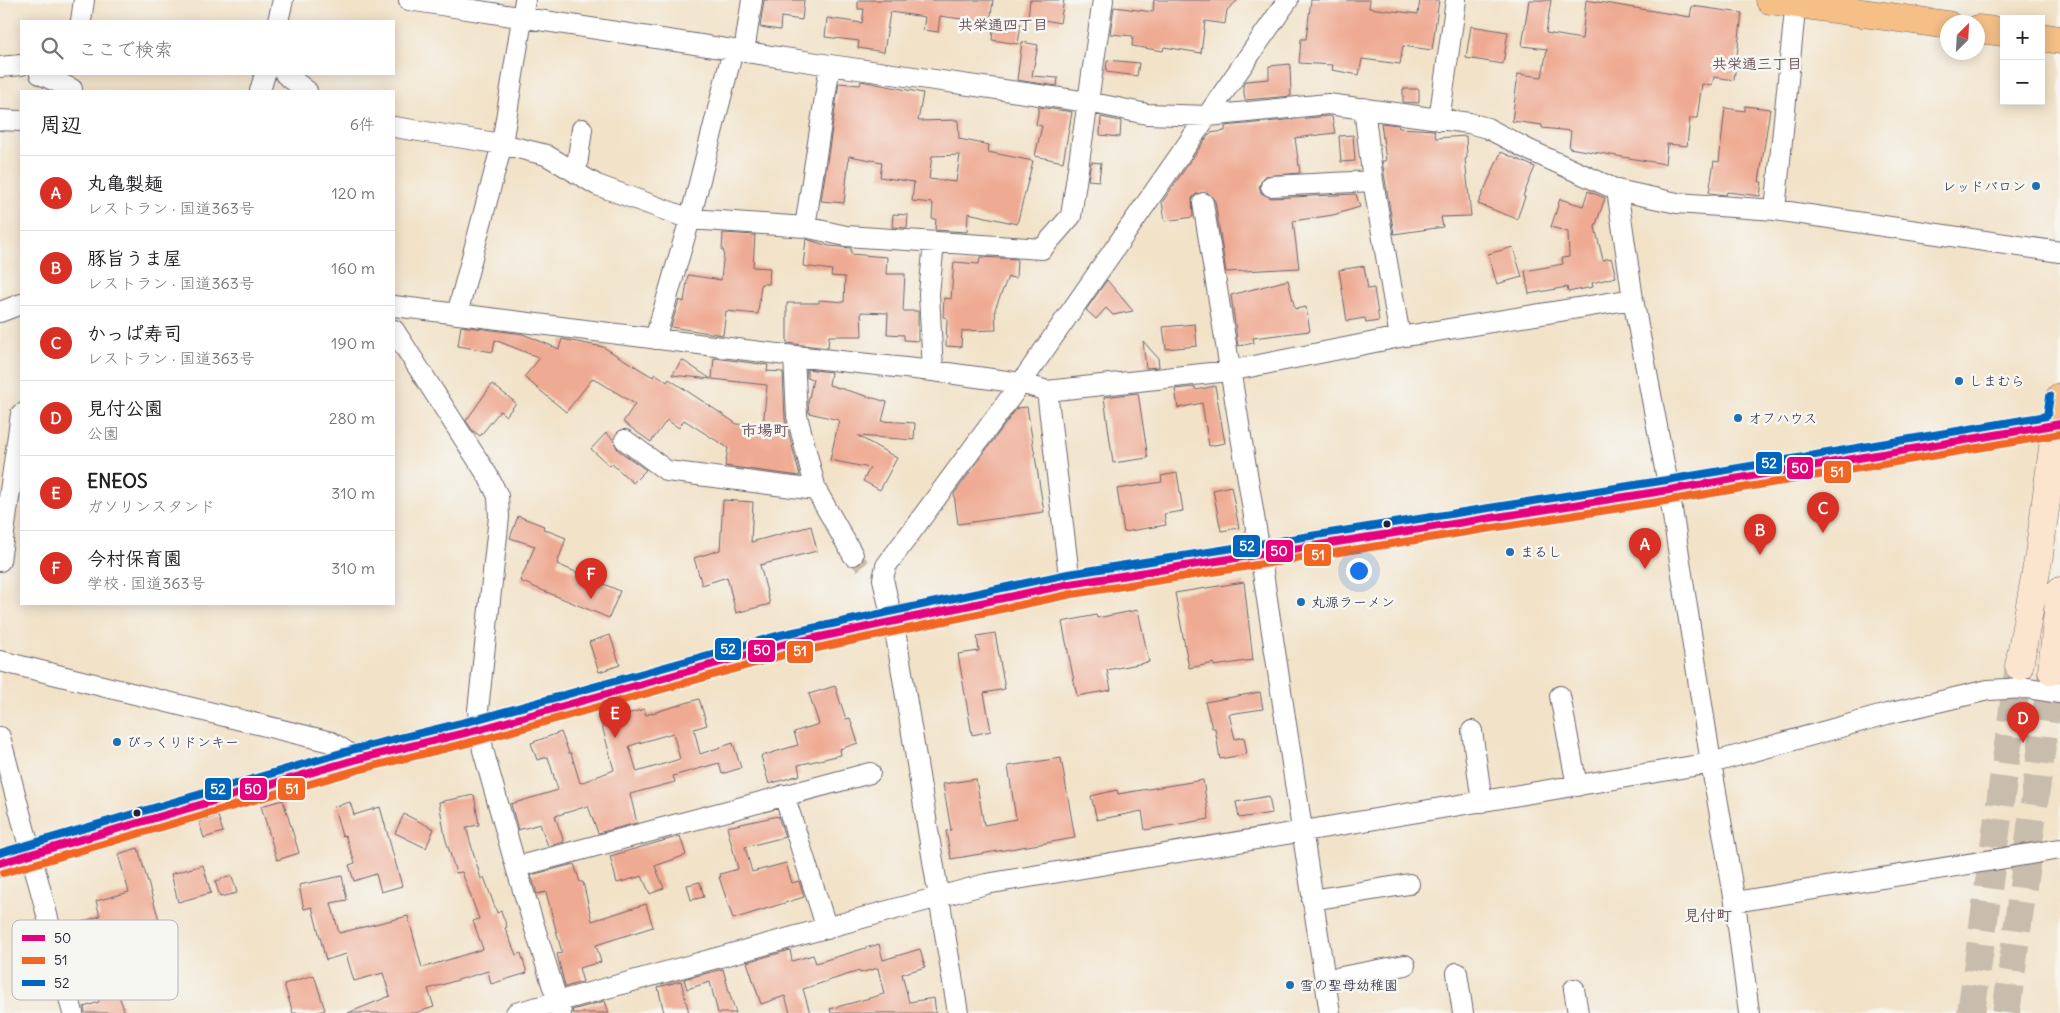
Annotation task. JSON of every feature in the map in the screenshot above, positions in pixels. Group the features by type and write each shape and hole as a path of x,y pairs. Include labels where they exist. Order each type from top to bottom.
{"main road":[{"path":"1787,1 1940,24"},
{"path":"1985,30 2000,32"},
{"path":"2045,38 2060,40"},
{"path":"2019,666 2039,555 2058,425 2060,397"},
{"path":"0,863 358,759 481,729 782,645 888,622 1070,584 1669,490 2058,425"},
{"path":"2056,682 2060,591"}],"street":[{"path":"81,20 84,0"},
{"path":"278,20 283,0"},
{"path":"409,0 523,8 739,51 830,66 1088,102 1147,114 1208,116 1328,104 1364,108 1487,128 1529,150 1617,190 1677,203 1776,210 2060,252"},
{"path":"656,339 752,0"},
{"path":"395,127 502,144 546,155 597,185 690,219 805,227 846,236 1042,249 1072,216 1103,0"},
{"path":"958,1013 897,642 883,579 886,566 1021,383 1288,0"},
{"path":"1439,120 1456,0"},
{"path":"1776,210 1787,1"},
{"path":"457,314 502,144 523,8"},
{"path":"0,67 20,65"},
{"path":"805,227 830,66"},
{"path":"43,75 72,85"},
{"path":"260,90 265,75"},
{"path":"286,75 306,90"},
{"path":"1364,108 1373,181 1400,337"},
{"path":"0,120 20,121"},
{"path":"576,173 582,129"},
{"path":"1271,186 1373,181"},
{"path":"1617,190 1633,299 1669,490 1711,763 1736,902 1749,1013"},
{"path":"1203,203 1260,553 1330,1013"},
{"path":"933,371 929,294 934,242"},
{"path":"395,306 794,356 933,371 1021,383 1047,391 1229,371 1400,337 1633,299"},
{"path":"0,312 20,304"},
{"path":"395,332 488,476 498,496 499,517 479,681 478,710 483,750 516,867 559,1007"},
{"path":"794,356 797,416 816,490 854,555"},
{"path":"1047,391 1070,584"},
{"path":"0,561 20,421"},
{"path":"625,440 667,471 816,490"},
{"path":"0,661 330,742 358,759"},
{"path":"516,1013 559,1007 986,884 1107,862 1302,833 1711,763 1887,714 1988,690 2027,688 2056,682"},
{"path":"1560,696 1577,786"},
{"path":"1472,731 1482,802"},
{"path":"0,737 49,920"},
{"path":"516,867 870,773"},
{"path":"784,795 827,929"},
{"path":"1736,902 2060,848"},
{"path":"1312,900 1409,884"},
{"path":"1325,980 1405,965"},
{"path":"1456,973 1462,1013"},
{"path":"1574,989 1578,1013"},
{"path":"70,1000 73,1013"}],"building":[{"path":"764,0 804,0 802,20 781,17 780,30 760,27"},
{"path":"858,0 993,0 990,23 940,16 938,32 923,30 925,17 890,12 884,52 858,48 859,41 825,37 827,18 862,23 864,9 858,9"},
{"path":"1030,0 1064,0 1060,23 1028,17"},
{"path":"1154,0 1238,0 1227,10 1225,24 1205,21 1201,53 1164,47 1163,51 1132,46 1133,36 1110,34 1114,7 1153,12"},
{"path":"1311,0 1370,0 1369,8 1418,14 1420,0 1439,0 1432,50 1403,46 1400,64 1362,59 1359,75 1332,70 1333,65 1299,63 1301,39 1306,39"},
{"path":"1529,0 1551,0 1546,33 1582,39 1586,0 1690,17 1692,6 1742,13 1734,80 1714,77 1712,85 1702,84 1697,118 1690,118 1687,146 1667,144 1665,164 1569,148 1571,131 1542,128 1542,125 1512,121 1518,74 1542,77 1547,49 1522,46"},
{"path":"994,20 1021,24 1018,44 992,40"},
{"path":"1471,26 1508,32 1503,64 1466,58"},
{"path":"1022,42 1038,45 1032,76 1058,78 1057,86 1017,80"},
{"path":"1107,60 1139,63 1137,76 1106,72"},
{"path":"1290,64 1291,96 1245,100 1243,85 1246,81 1269,79 1269,66"},
{"path":"861,81 923,93 918,121 958,120 959,139 989,145 988,152 1033,161 1017,224 968,213 967,232 935,230 936,219 932,219 933,203 912,201 914,182 880,177 882,162 849,156 844,203 821,201 839,83 860,85","holes":["960,155 956,182 929,179 932,156"]},
{"path":"1403,89 1419,89 1419,103 1403,102"},
{"path":"1745,106 1770,109 1759,182 1762,182 1760,196 1727,192 1726,195 1709,193 1714,161 1719,162 1725,108 1745,111"},
{"path":"1039,107 1072,112 1063,162 1035,156 1042,126 1036,125"},
{"path":"1101,117 1121,121 1120,137 1100,135"},
{"path":"1332,117 1335,133 1295,138 1300,173 1265,176 1259,186 1261,193 1271,198 1356,194 1360,207 1333,215 1293,221 1299,268 1226,272 1215,201 1207,192 1196,194 1192,198 1193,217 1165,221 1162,202 1210,133 1225,131 1225,126"},
{"path":"1381,123 1398,125 1399,128 1434,130 1436,138 1466,136 1467,158 1465,159 1471,216 1441,217 1443,227 1394,234 1382,161 1386,161"},
{"path":"1353,135 1355,161 1341,162 1339,136"},
{"path":"1501,152 1535,167 1523,196 1525,197 1517,219 1478,204"},
{"path":"1091,162 1101,163 1099,181 1088,180"},
{"path":"1588,191 1605,198 1595,227 1603,260 1611,258 1616,277 1592,283 1593,287 1568,292 1567,287 1529,294 1525,271 1563,264 1562,258 1569,257 1568,232 1551,227 1560,199 1583,206"},
{"path":"893,214 908,215 907,228 892,227"},
{"path":"723,233 755,235 753,267 770,268 769,284 761,284 758,314 726,311 723,335 671,327 679,300 684,302 688,275 721,280 724,251 722,251"},
{"path":"806,239 829,246 851,248 851,254 887,257 886,274 905,274 903,311 918,311 918,341 904,340 904,335 887,334 888,313 861,312 862,336 829,336 828,348 787,343 787,303 819,303 819,300 844,302 845,277 831,276 832,270 803,266"},
{"path":"1513,247 1522,277 1497,284 1488,254"},
{"path":"980,257 1017,259 1016,278 1008,277 995,309 996,330 962,331 961,347 946,346 947,318 943,317 944,298 951,299 954,262 979,264"},
{"path":"1364,266 1368,289 1374,288 1379,321 1366,323 1365,318 1347,321 1339,270"},
{"path":"1107,280 1133,311 1113,315 1106,308 1096,319 1086,310"},
{"path":"1288,280 1295,309 1306,307 1310,331 1253,338 1254,343 1238,346 1231,295"},
{"path":"1195,324 1197,346 1166,349 1163,327"},
{"path":"461,326 523,334 559,349 562,339 603,347 653,377 655,373 667,382 669,379 737,424 763,427 767,385 712,379 714,358 768,365 767,371 783,372 785,419 800,476 725,466 728,448 684,420 679,428 667,420 651,442 623,422 635,404 593,378 566,412 524,377 540,358 495,340 493,352 458,346"},
{"path":"1143,341 1158,358 1159,367 1146,368"},
{"path":"682,360 711,379 672,375"},
{"path":"807,369 831,372 829,385 887,402 882,421 915,423 914,440 858,436 897,458 880,490 863,481 870,468 830,460 839,420 809,413 808,403 813,379 807,378"},
{"path":"492,384 516,403 506,416 500,411 480,436 473,431 466,421"},
{"path":"1215,386 1225,443 1209,446 1202,403 1178,408 1175,389 1195,387 1196,390"},
{"path":"1138,393 1148,458 1113,463 1104,397"},
{"path":"1027,407 1044,512 958,524 954,494 1017,408"},
{"path":"606,433 613,439 618,450 646,470 633,483 612,464 610,466 591,449"},
{"path":"1177,473 1183,511 1164,514 1166,525 1124,532 1117,489 1162,482 1161,476"},
{"path":"1231,486 1239,528 1221,531 1213,490"},
{"path":"723,500 753,502 751,542 811,526 817,551 760,565 770,604 736,613 727,577 702,585 694,558 720,550"},
{"path":"518,516 544,526 543,529 566,538 557,564 620,591 609,618 520,581 535,546 510,538"},
{"path":"1244,582 1253,660 1214,666 1214,663 1189,668 1175,593"},
{"path":"1138,610 1149,662 1107,670 1111,690 1077,696 1062,622 1096,615 1097,618"},
{"path":"995,633 1005,689 984,693 991,731 972,735 958,654 979,651 977,636"},
{"path":"610,635 620,665 599,672 589,642"},
{"path":"835,686 846,719 850,718 858,743 840,749 841,755 798,765 800,775 769,784 761,756 798,745 794,732 819,724 809,694"},
{"path":"1260,692 1263,709 1229,714 1235,739 1244,737 1247,754 1220,759 1215,728 1212,728 1205,702"},
{"path":"699,699 707,725 694,729 700,754 733,743 741,768 722,774 719,763 673,776 675,782 630,794 637,823 598,833 588,806 555,816 564,842 548,846 540,824 518,830 511,804 558,790 548,757 537,760 531,743 561,732 569,753 571,753 580,783 614,770 599,715 619,710 621,716 644,709 646,715","holes":["673,733 680,759 637,772 629,746"]},
{"path":"1061,758 1075,838 951,859 946,831 951,830 943,784 976,779 984,825 1016,819 1008,766"},
{"path":"1203,780 1209,819 1145,830 1142,811 1097,820 1091,796 1117,790 1118,794"},
{"path":"474,795 479,825 466,827 481,879 484,877 497,913 501,911 507,927 505,928 516,955 521,953 527,973 491,984 488,971 428,989 434,1007 415,1013 348,1013 390,996 383,973 354,981 346,954 326,960 312,907 304,909 299,885 342,876 347,900 331,903 339,933 408,916 422,968 483,949 473,921 479,919 462,872 456,873 445,837 439,802"},
{"path":"1269,796 1272,813 1239,818 1236,802"},
{"path":"283,800 299,853 277,860 261,806"},
{"path":"350,802 354,815 380,807 402,886 381,892 376,874 354,881 349,865 355,863 345,835 342,836 334,807"},
{"path":"404,814 434,829 426,848 395,833"},
{"path":"218,816 223,832 204,838 199,822"},
{"path":"778,816 785,837 745,847 752,872 786,863 792,883 799,881 804,897 733,919 719,877 721,877 720,874 738,869 727,827"},
{"path":"680,836 686,855 655,866 664,888 650,894 642,876 617,883 610,856"},
{"path":"138,848 159,920 88,920 100,916 96,901 129,892 118,854"},
{"path":"574,864 580,882 583,882 592,921 646,904 653,927 596,945 601,962 579,968 583,982 565,987 557,954 562,953 546,892 537,894 531,875"},
{"path":"203,865 211,893 178,902 171,874"},
{"path":"232,876 237,893 220,897 215,881"},
{"path":"700,882 704,897 691,900 687,885"},
{"path":"879,944 883,960 920,949 925,967 902,974 909,1002 934,998 936,1013 831,1013 830,1009 884,994 878,968 860,973 859,971 803,989 810,1013 790,1013 785,996 761,1004 747,962 790,950 792,961 813,955 816,963"},
{"path":"723,969 736,1013 718,1013 710,982 687,989 684,979"},
{"path":"314,975 325,1010 314,1013 293,1013 284,984"},
{"path":"681,981 689,1013 664,1013 658,987"},
{"path":"98,1000 120,1000 125,1013 85,1013 84,1007 99,1002"},
{"path":"605,1001 609,1013 573,1013 572,1010"}],"tunnel":[{"path":"853,555 867,571"},
{"path":"1971,1013 2019,666"},
{"path":"2006,1013 2052,671"}],"transit line":[{"name":"52","path":"0,853 355,749 478,719 780,635 1068,574 1667,480 2047,416 2050,396"},
{"name":"50","path":"0,863 358,759 481,729 782,645 1070,584 1669,490 2060,424"},
{"name":"51","path":"3,873 361,769 484,739 784,655 1072,594 1671,500 2060,434"}],"place":[{"name":"レッドバロン","path":"2036,186"},
{"name":"しまむら","path":"1959,381"},
{"name":"オフハウス","path":"1738,418"},
{"name":"かっぱ寿司","path":"1823,533"},
{"name":"まるし","path":"1510,552"},
{"name":"豚旨うま屋","path":"1760,555"},
{"name":"丸亀製麺","path":"1645,569"},
{"name":"今村保育園","path":"591,599"},
{"name":"丸源ラーメン","path":"1301,602"},
{"name":"ENEOS","path":"615,738"},
{"name":"びっくりドンキー","path":"117,742"},
{"name":"見付公園","path":"2023,743"},
{"name":"雪の聖母幼稚園","path":"1290,985"}],"district":[{"name":"共栄通四丁目","path":"1003,25"},
{"name":"共栄通三丁目","path":"1757,64"},
{"name":"市場町","path":"765,430"},
{"name":"見付町","path":"1708,915"}]}
